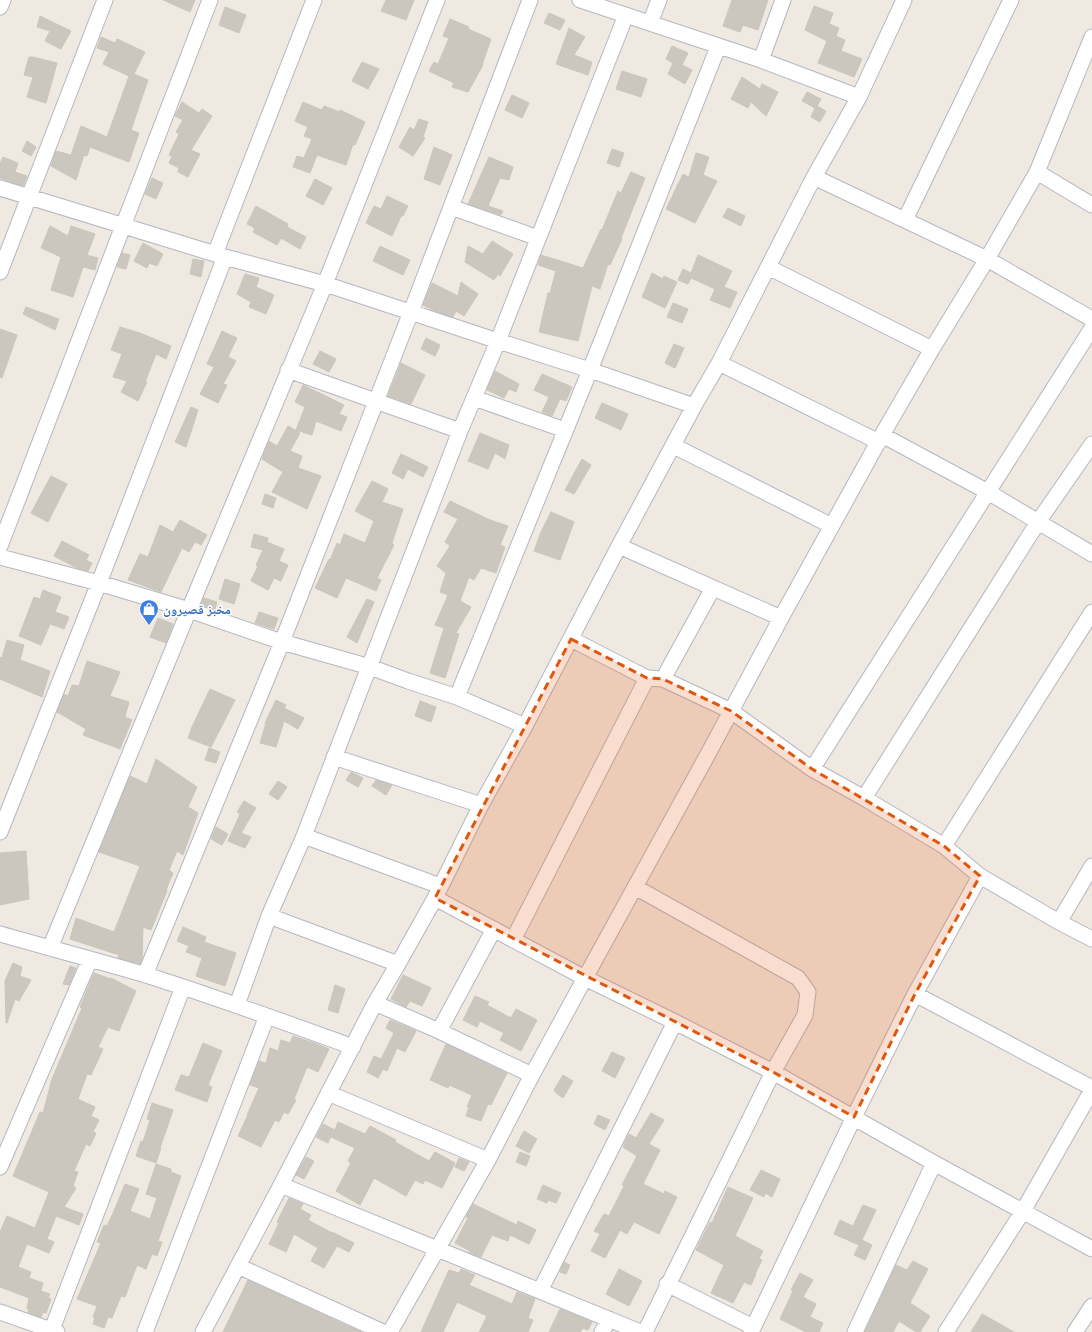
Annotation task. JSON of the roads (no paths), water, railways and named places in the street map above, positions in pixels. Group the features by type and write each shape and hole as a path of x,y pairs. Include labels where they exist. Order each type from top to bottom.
{"street":[{"path":"0,7 3,0"},
{"path":"0,272 105,0"},
{"path":"0,546 210,0"},
{"path":"0,832 99,583 314,0"},
{"path":"50,948 288,370 325,284 437,0"},
{"path":"145,975 282,642 411,312 530,0"},
{"path":"580,0 761,60 859,97"},
{"path":"650,23 659,0"},
{"path":"761,60 784,0"},
{"path":"203,1332 375,1003 438,892 482,805 526,726 694,406 719,363 814,177 859,97 904,0"},
{"path":"905,220 1011,0"},
{"path":"237,1005 269,916 304,836 460,431 498,341 626,15"},
{"path":"390,1332 488,1160 532,1075 832,526 932,349 988,259 1037,172 1092,38"},
{"path":"457,697 590,370 718,47"},
{"path":"1037,172 1092,205"},
{"path":"814,177 988,259 1092,319"},
{"path":"0,188 220,255 325,284 590,370 694,406"},
{"path":"451,207 538,238"},
{"path":"768,267 932,349"},
{"path":"812,769 1092,328"},
{"path":"719,363 881,439 988,492 1092,554"},
{"path":"288,370 460,431"},
{"path":"474,398 565,430"},
{"path":"864,798 1038,522 1092,444"},
{"path":"674,446 832,526"},
{"path":"620,546 781,618"},
{"path":"0,557 99,583 189,610 282,642 370,667 457,697 526,726"},
{"path":"663,679 713,588"},
{"path":"944,846 1092,612"},
{"path":"571,639 647,678 663,679 731,711 812,769 944,846 980,876 1092,940"},
{"path":"513,940 647,678"},
{"path":"334,757 482,805"},
{"path":"304,836 438,892 513,940 585,978 773,1072 934,1163 1092,1249"},
{"path":"1059,922 1091,870"},
{"path":"667,1284 752,1330 915,994 980,876"},
{"path":"635,887 798,978 808,992 805,1015 773,1072 644,1332"},
{"path":"269,916 398,964"},
{"path":"439,1030 494,929"},
{"path":"0,934 183,987 353,1047"},
{"path":"0,1167 90,959"},
{"path":"0,1312 53,1331 183,987"},
{"path":"915,994 1092,1089 1023,1211 946,1332"},
{"path":"375,1003 439,1030 532,1075"},
{"path":"145,1332 267,1016"},
{"path":"540,1291 675,1022"},
{"path":"328,1093 488,1160"},
{"path":"855,1332 934,1163"},
{"path":"281,1185 609,1318 640,1332"},
{"path":"238,1266 383,1332"},
{"path":"1075,1332 1092,1306"},
{"path":"602,1332 609,1318"}],"place":[{"name":"مخبز قصيرون","path":"149,626"}]}
